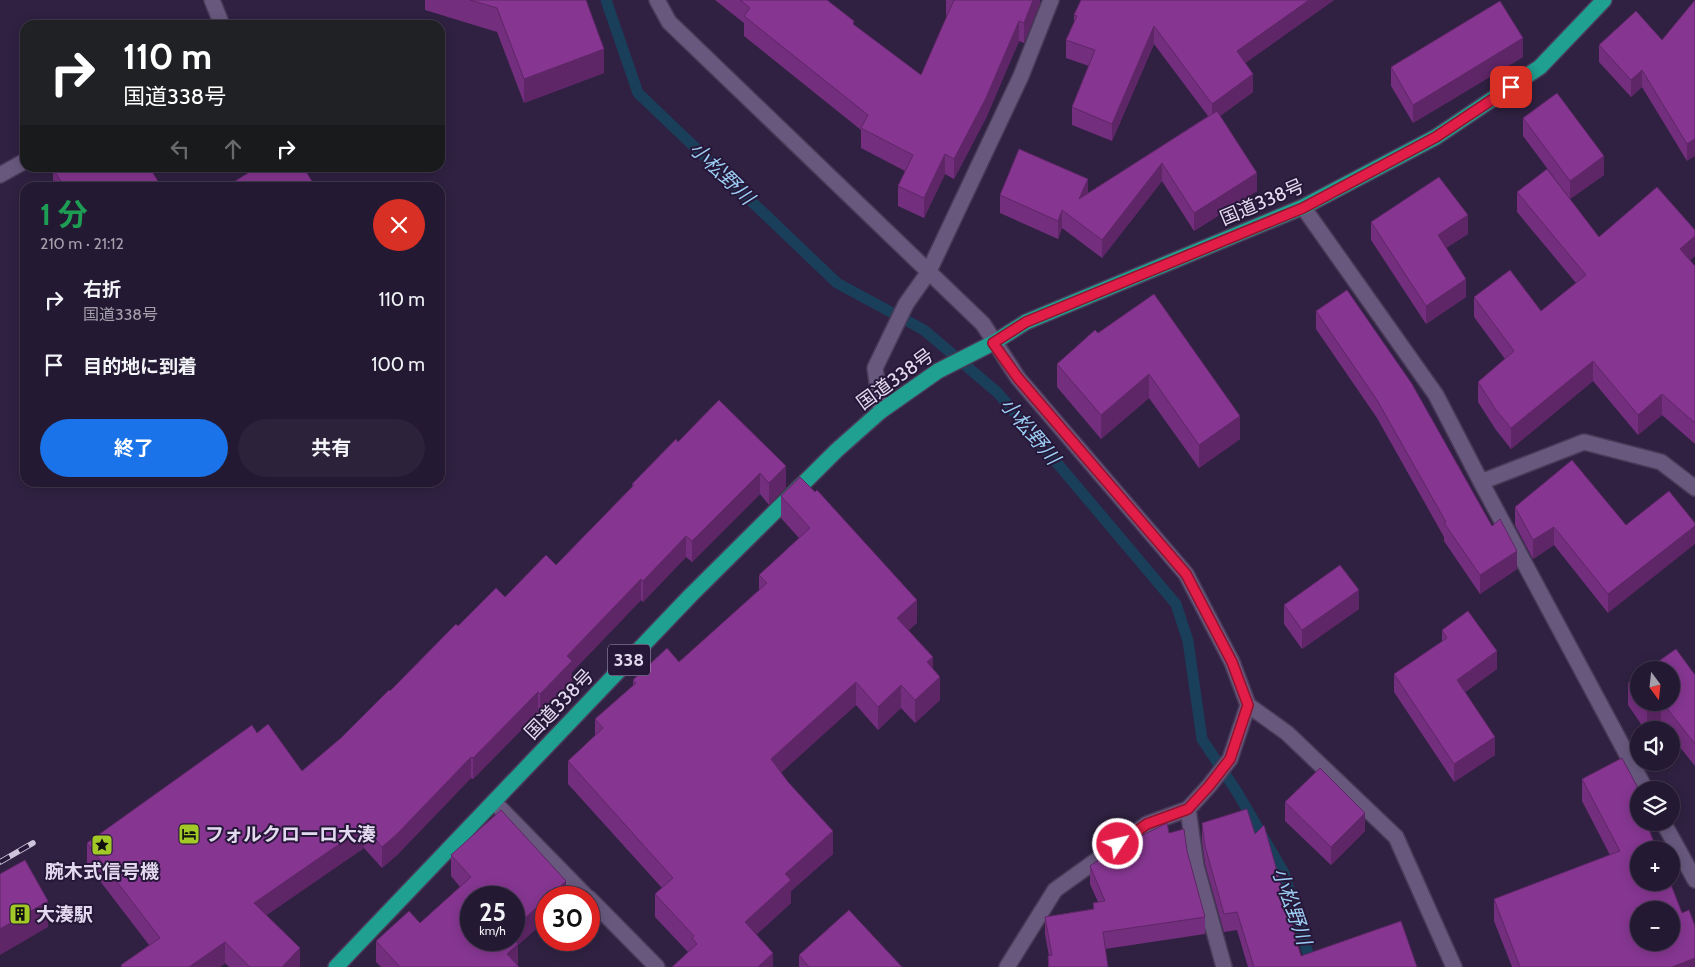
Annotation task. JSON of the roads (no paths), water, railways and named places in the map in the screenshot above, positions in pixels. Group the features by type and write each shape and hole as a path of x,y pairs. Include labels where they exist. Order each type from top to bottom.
{"highway":[{"name":"国道338号","path":"336,967 690,596 836,450 881,410 938,371 993,343 1026,322 1303,208 1436,137 1540,67 1604,0"}],"street":[{"path":"212,0 220,20"},
{"path":"657,0 669,22 928,274 982,324 1018,378 1186,574 1232,662 1248,705 1287,733 1396,838 1454,967"},
{"path":"881,410 875,368 906,304 928,274 1021,76 1052,0"},
{"path":"0,175 20,163"},
{"path":"1303,208 1436,395 1641,781"},
{"path":"1481,482 1584,442 1661,462 1695,488"},
{"path":"1007,967 1055,890 1147,824 1188,809 1230,759 1248,705"},
{"path":"494,802 577,886"},
{"path":"1188,809 1196,866 1224,967"},
{"path":"1668,831 1695,880"},
{"path":"600,909 657,967"}],"waterway":[{"name":"小松野川","path":"606,0 638,93 837,283 924,330 998,393 1176,604 1188,641 1202,739 1237,792 1284,873 1312,967"}],"railway":[{"path":"0,862 33,843"}],"place":[{"name":"フォルクローロ大湊","path":"189,834"},
{"name":"腕木式信号機","path":"102,845"},
{"name":"大湊駅","path":"20,914"}]}
